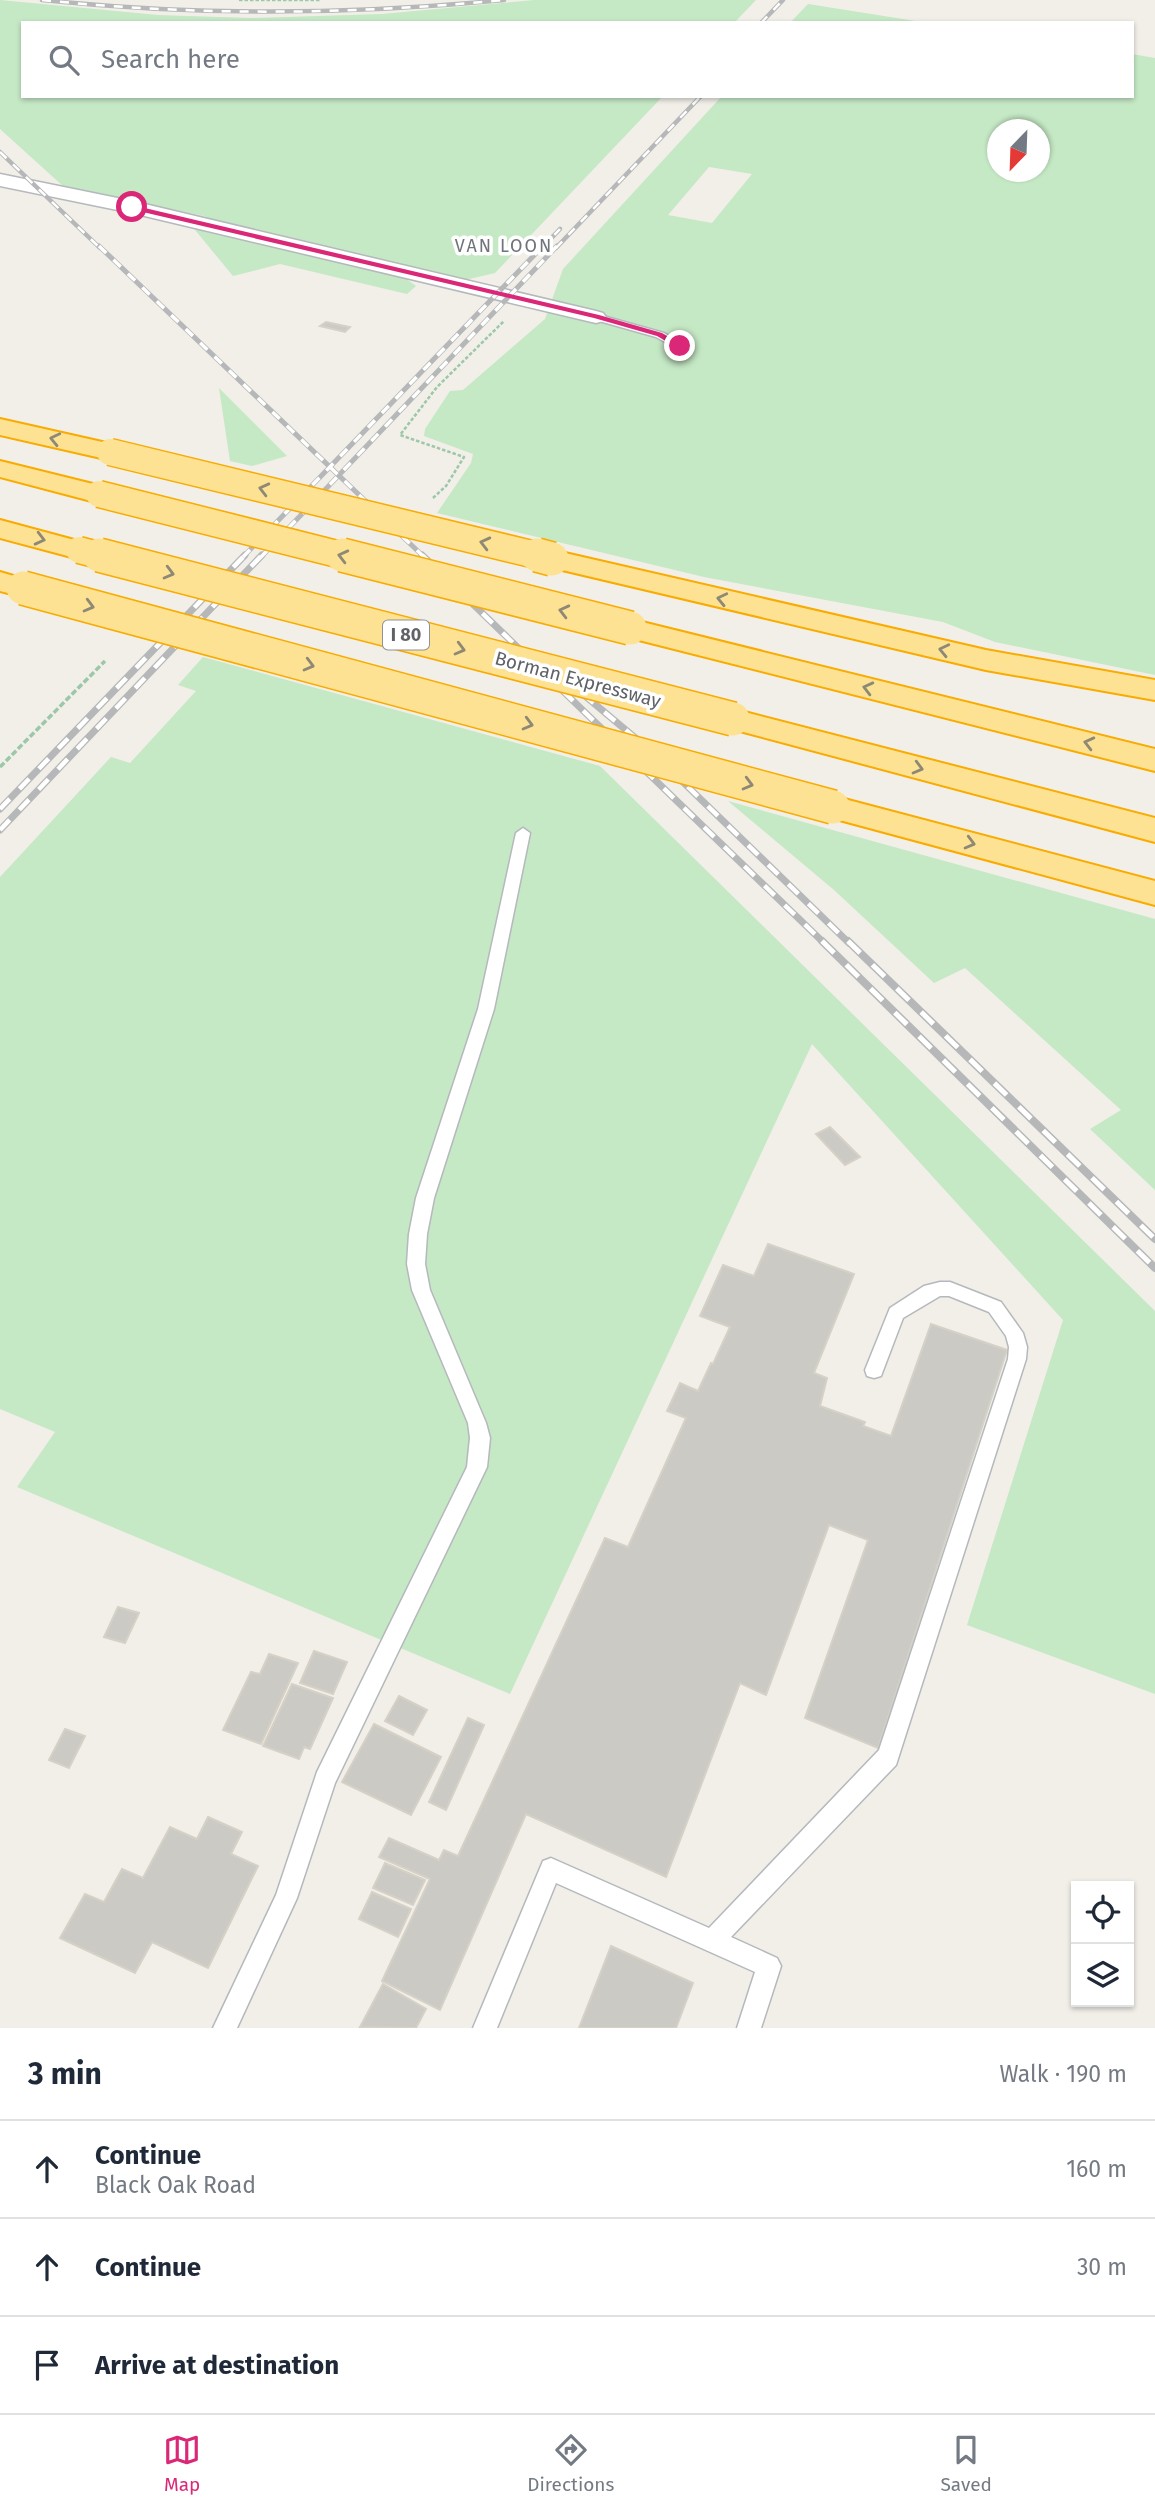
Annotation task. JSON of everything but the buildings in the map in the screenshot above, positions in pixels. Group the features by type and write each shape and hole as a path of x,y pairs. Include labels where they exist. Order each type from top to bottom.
{"highway":[{"path":"0,427 1155,702"},
{"path":"0,470 1155,760"},
{"name":"Borman Expressway","path":"0,529 1155,830"},
{"path":"12,584 1155,893"},
{"path":"986,660 1155,690"}],"street":[{"path":"0,180 132,207 596,317"}],"lane":[{"path":"596,317 660,335 680,346"},
{"path":"225,2028 286,1898 325,1780 477,1467 480,1452 477,1423 417,1278 418,1234 425,1198 486,1009 523,833"},
{"path":"712,1941 888,1757 1017,1359 1018,1347 1013,1333 995,1307 950,1290 940,1289 930,1291 896,1313 874,1370"},
{"path":"485,2028 551,1869 769,1966 749,2028"}],"path":[{"path":"239,0 320,0"},
{"path":"428,503 446,486 464,457 400,435 447,376 469,359 480,343 525,302"},
{"path":"0,767 105,661"}],"green space":[{"path":"0,0 158,15 251,18 382,14 534,0 756,0 736,21 21,21 21,98 661,98 495,273 465,280 204,216 64,187 0,129"},
{"path":"808,4 915,21 792,21"},
{"path":"1134,54 1155,58 1155,675 995,642 943,622 704,577 437,513 471,463 473,454 424,436 425,429 450,391 463,390 545,319 563,269 720,98 1134,98","holes":["709,167 752,174 712,223 668,215"]},
{"path":"191,225 401,275 416,286 407,294 280,264 233,276"},
{"path":"219,388 287,456 252,466 230,461"},
{"path":"203,657 600,766 1155,1311 1155,1694 967,1625 1063,1320 812,1044 510,1694 17,1487 55,1432 0,1409 0,877 111,757 130,763 196,691 178,685"},
{"path":"728,801 1155,919 1155,1190 1090,1129 1121,1110 965,968 934,983 834,890"}],"railway":[{"path":"42,0 158,9 273,12 388,9 504,0"},
{"path":"763,21 783,0"},
{"path":"556,248 699,98"},
{"path":"0,152 100,248"},
{"path":"542,248 560,229"},
{"path":"99,246 330,467"},
{"path":"330,467 543,246"},
{"path":"339,475 557,246"},
{"path":"243,557 330,467"},
{"path":"330,467 339,475"},
{"path":"261,557 339,475"},
{"path":"339,475 424,557"},
{"path":"0,809 245,555"},
{"path":"0,830 262,555"},
{"path":"422,555 824,943"},
{"path":"540,658 652,752 849,943"},
{"path":"822,941 1155,1268"},
{"path":"848,941 1155,1239"}],"district":[{"name":"VAN LOON","path":"504,246"}],"route":[{"path":"132,207 632,326 670,339 680,346"}]}
